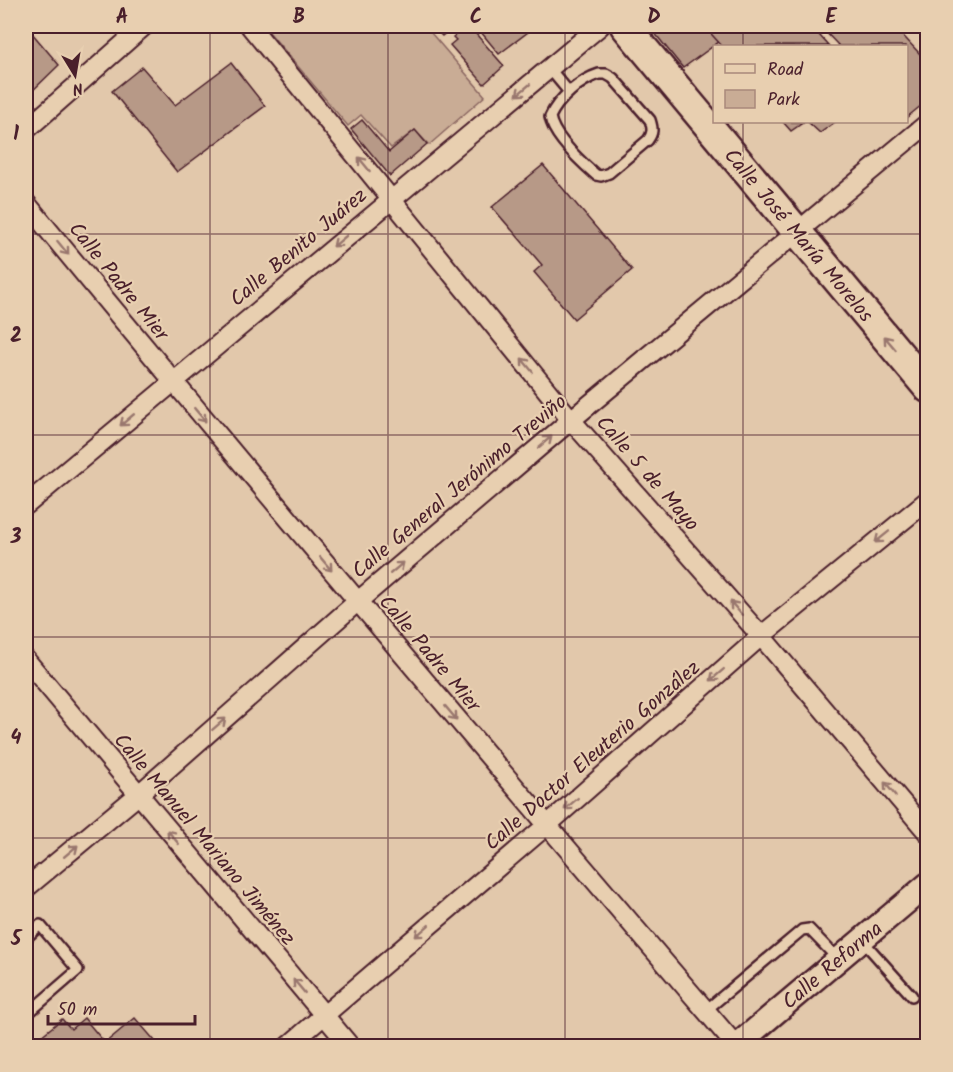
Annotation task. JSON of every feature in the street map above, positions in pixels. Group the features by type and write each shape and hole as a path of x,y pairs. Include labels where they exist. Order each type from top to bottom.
{"main road":[{"name":"Calle José María Morelos","path":"625,26 927,388"}],"street":[{"path":"26,130 144,26"},
{"name":"Calle 5 de Mayo","path":"250,26 571,420 761,636 927,833"},
{"name":"Calle Benito Juárez","path":"26,505 600,26"},
{"name":"Calle General Jerónimo Treviño","path":"26,888 138,795 357,602 571,420 927,123"},
{"name":"Calle Padre Mier","path":"26,203 357,602 736,1046"},
{"name":"Calle Doctor Eleuterio González","path":"288,1047 546,826 761,636 927,500"},
{"name":"Calle Manuel Mariano Jiménez","path":"26,660 350,1047"},
{"name":"Calle Reforma","path":"736,1046 927,884"}],"lane":[{"path":"549,68 569,92"},
{"path":"606,74 613,78 650,120 652,133 648,140 609,172 602,176 596,175 568,147 551,123 550,117 553,110 569,92 590,76 606,74"},
{"path":"26,938 40,925 78,970 26,1015"},
{"path":"705,1011 802,930 809,930 814,934 838,960"},
{"path":"862,940 912,996"}],"green space":[{"path":"264,26 425,26 485,96 429,145 415,130 391,148 361,115 348,126"}],"building":[{"path":"26,26 59,65 26,97"},
{"path":"432,26 454,26 442,36"},
{"path":"467,26 504,66 484,84 450,45 456,40 453,37"},
{"path":"476,26 536,26 499,54"},
{"path":"649,26 708,26 720,41 683,68"},
{"path":"704,26 811,26 828,45 721,45"},
{"path":"820,26 894,26 920,54 928,48 928,100 908,116 908,45 838,45"},
{"path":"231,63 265,106 177,172 112,91 142,67 175,105"},
{"path":"362,120 389,152 415,130 427,144 390,176 351,129"},
{"path":"784,123 803,123 791,131"},
{"path":"809,123 834,123 820,133"},
{"path":"543,165 632,270 574,319 534,272 542,265 492,207"},
{"path":"84,1018 105,1043 135,1018 156,1042 150,1046 29,1046 62,1019 71,1029"}]}
